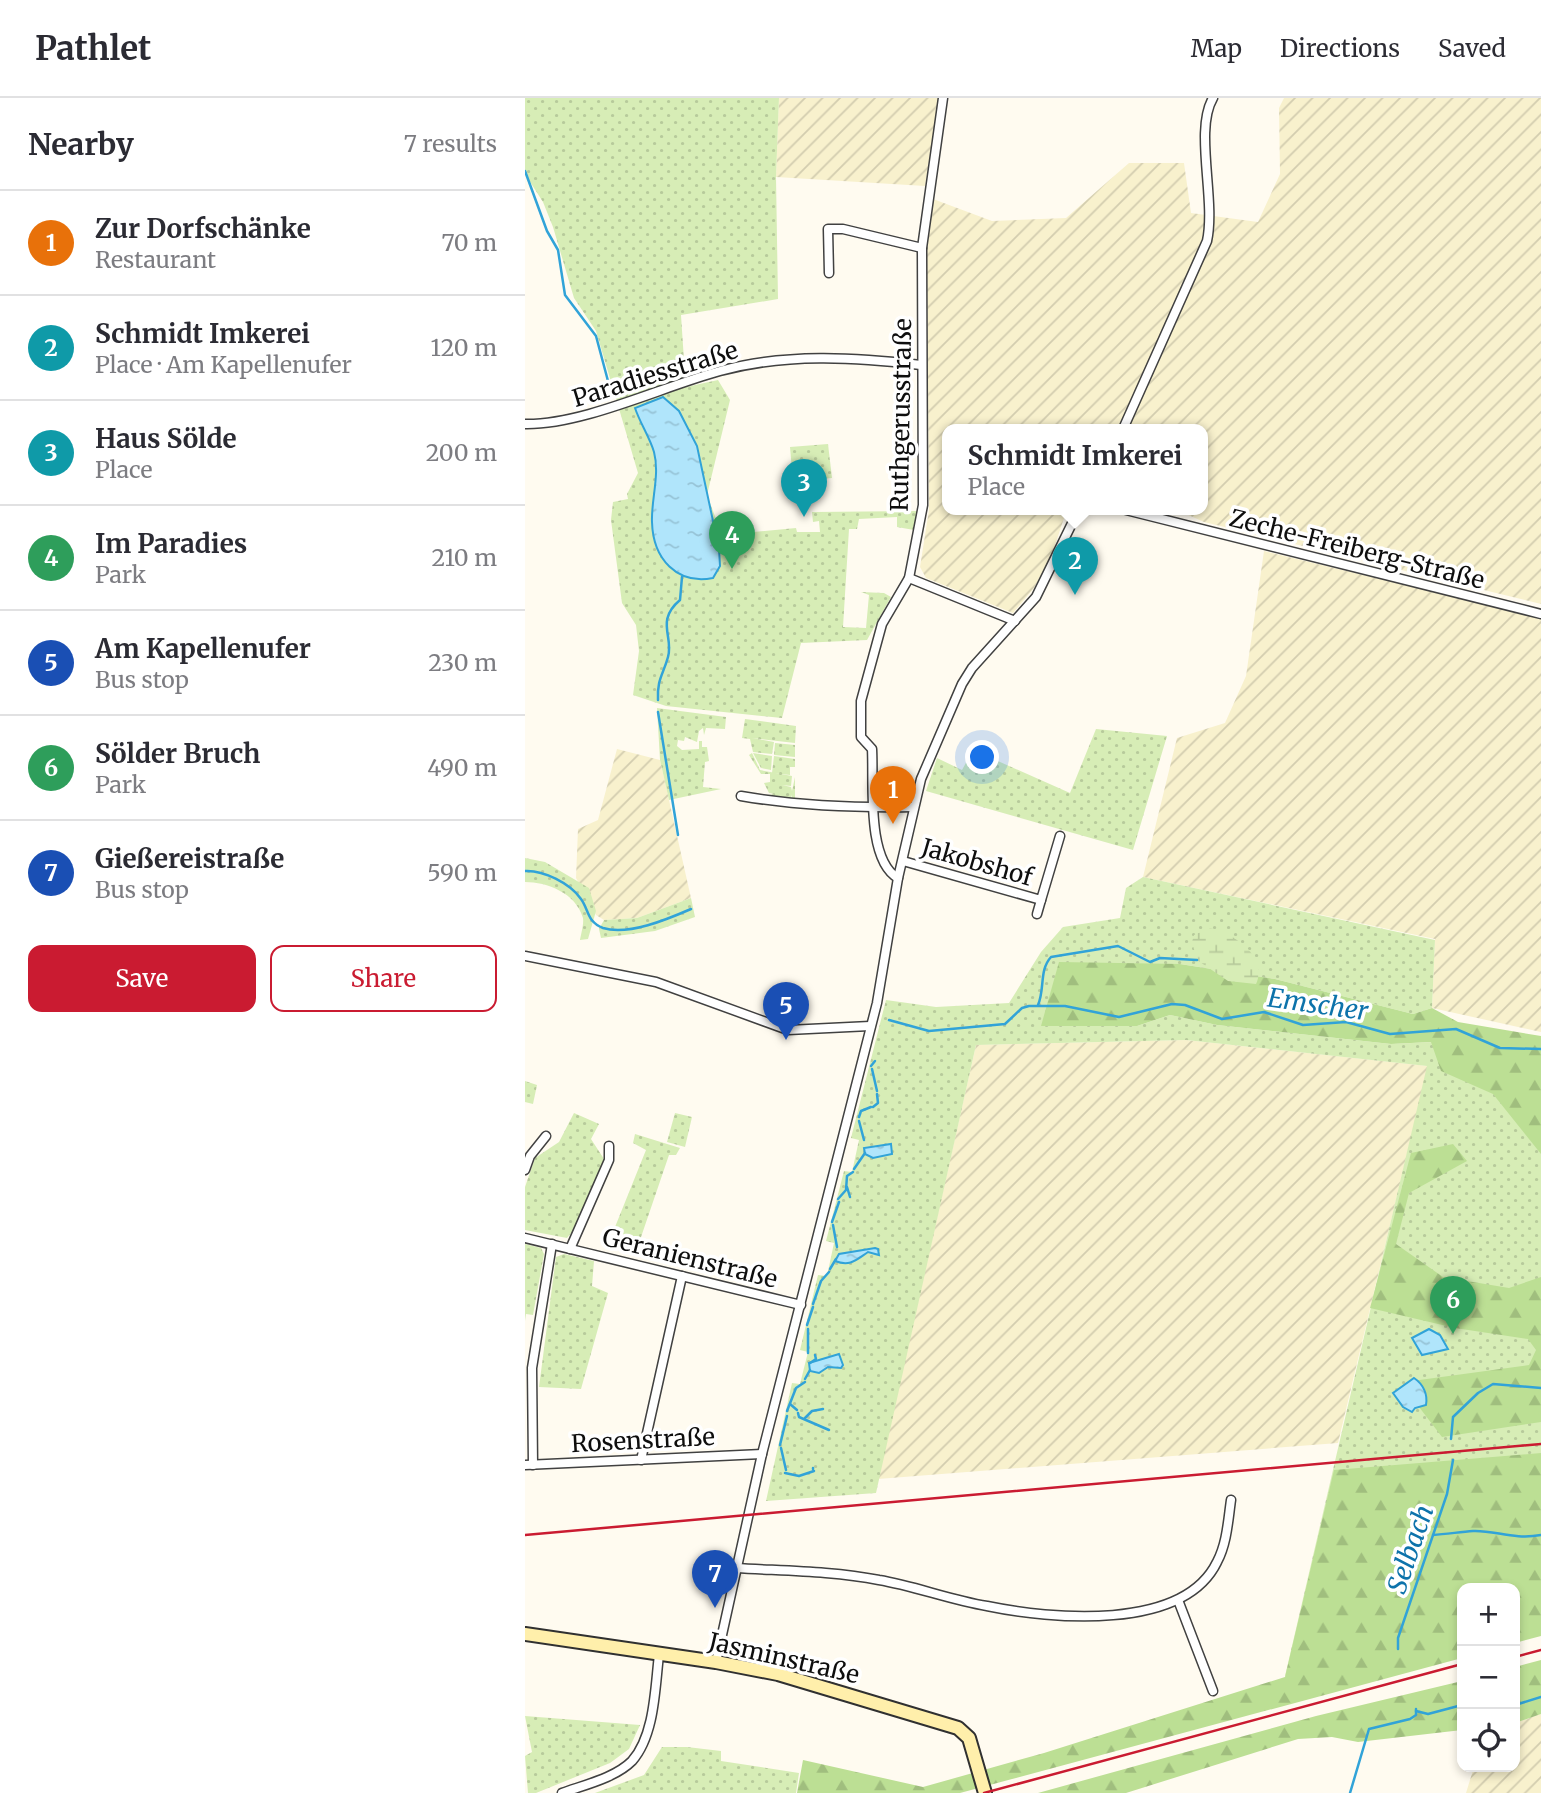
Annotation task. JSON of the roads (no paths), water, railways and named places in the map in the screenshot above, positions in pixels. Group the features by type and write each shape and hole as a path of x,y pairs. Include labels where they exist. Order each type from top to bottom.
{"street":[{"name":"Ruthgerusstraße","path":"898,877 888,872 883,862 874,826 872,749 861,737 861,701 882,624 908,578 923,505 922,248 943,98"},
{"path":"1125,424 1207,241 1211,209 1205,118 1213,98"},
{"path":"829,273 828,229 843,229 922,248"},
{"name":"Paradiesstraße","path":"525,424 559,423 710,374 763,363 844,358 921,365"},
{"path":"716,1662 762,1454 870,1026 913,807 931,751 962,684 972,668 1036,597 1076,515"},
{"name":"Zeche-Freiberg-Straße","path":"1146,515 1541,614"},
{"path":"908,578 1015,621"},
{"path":"741,796 797,805 913,807"},
{"name":"Jakobshof","path":"1037,914 1060,836"},
{"name":"Jakobshof","path":"902,861 1041,900"},
{"path":"525,956 656,982 788,1030 870,1026"},
{"path":"525,1170 530,1156 546,1136"},
{"name":"Geranienstraße","path":"569,1249 609,1160 609,1146"},
{"name":"Geranienstraße","path":"525,1238 801,1305"},
{"path":"529,1465 532,1368 552,1244"},
{"path":"641,1460 682,1276"},
{"name":"Rosenstraße","path":"529,1465 762,1454"},
{"path":"736,1568 821,1572 880,1580 983,1606 1036,1614 1111,1615 1157,1607 1178,1600 1203,1583 1217,1562 1224,1544 1231,1500"},
{"path":"1178,1600 1213,1691"},
{"name":"Jasminstraße","path":"525,1634 716,1662 861,1696 958,1728 969,1738 985,1793"},
{"path":"562,1793 617,1771 632,1760 647,1730 659,1655"}],"water":[{"path":"663,397 679,411 697,446 719,549 720,566 713,578 700,579 678,573 662,558 653,535 656,461 635,408"},
{"path":"891,1144 892,1154 873,1158 865,1154 864,1148"},
{"path":"878,1249 879,1255 868,1252 849,1263 835,1261 839,1254"},
{"path":"1429,1329 1440,1335 1448,1349 1422,1355 1412,1338"},
{"path":"839,1354 843,1365 841,1368 828,1367 819,1373 810,1371 809,1363"},
{"path":"1414,1378 1424,1390 1426,1405 1415,1408 1412,1412 1403,1407 1393,1393"}],"waterway":[{"path":"525,171 547,231 558,250 565,295 596,336 612,396"},
{"path":"658,700 659,682 669,650 668,615 680,600 682,577"},
{"path":"658,712 678,835"},
{"name":"Emscher","path":"525,871 548,875 570,888 581,899 591,919 603,928 636,928 660,922 691,909"},
{"path":"1038,1005 1043,974 1051,957 1118,946 1150,962 1160,958 1197,960"},
{"name":"Emscher","path":"889,1020 929,1031 1005,1024 1022,1008 1029,1006 1065,1006 1119,1017 1172,1004 1185,1005 1222,1019 1264,1012 1303,1025 1346,1022 1390,1034 1456,1029 1500,1048 1541,1049"},
{"path":"871,1066 875,1061"},
{"path":"872,1069 877,1091"},
{"path":"873,1107 878,1103 877,1094"},
{"path":"859,1117 861,1111 871,1107"},
{"path":"859,1121 864,1140"},
{"path":"854,1169 865,1153"},
{"path":"838,1199 846,1190 847,1176 853,1172"},
{"path":"847,1187 850,1197"},
{"path":"832,1222 839,1202"},
{"path":"833,1225 837,1247"},
{"path":"830,1269 836,1259"},
{"path":"813,1304 821,1281 829,1272"},
{"path":"807,1325 813,1307"},
{"path":"808,1329 808,1353"},
{"path":"810,1363 816,1359 815,1355"},
{"path":"805,1379 810,1370"},
{"path":"787,1411 796,1388 805,1382"},
{"name":"Selbach","path":"1451,1439 1453,1417 1478,1393 1493,1384 1541,1388"},
{"path":"790,1404 797,1410"},
{"path":"805,1418 812,1411 823,1409"},
{"path":"798,1413 799,1417 829,1430"},
{"path":"780,1445 787,1416"},
{"path":"781,1448 786,1470"},
{"name":"Selbach","path":"1398,1649 1398,1638 1447,1494 1453,1460"},
{"path":"785,1473 799,1476 814,1471"},
{"path":"1433,1535 1473,1531 1522,1536 1541,1535"},
{"path":"1520,1703 1541,1697"},
{"path":"1416,1711 1428,1714 1457,1706"},
{"name":"Selbach","path":"1350,1793 1369,1729 1410,1719 1416,1715 1416,1709"}],"railway":[{"path":"525,1535 1541,1444"},
{"path":"1520,1656 1541,1650"},
{"path":"984,1793 1457,1665"}],"place":[{"name":"Haus Sölde","path":"804,517"},
{"name":"Im Paradies","path":"732,569"},
{"name":"Schmidt Imkerei","path":"1075,595"},
{"name":"Zur Dorfschänke","path":"893,824"},
{"name":"Am Kapellenufer","path":"786,1040"},
{"name":"Sölder Bruch","path":"1453,1334"},
{"name":"Gießereistraße","path":"715,1608"}]}
